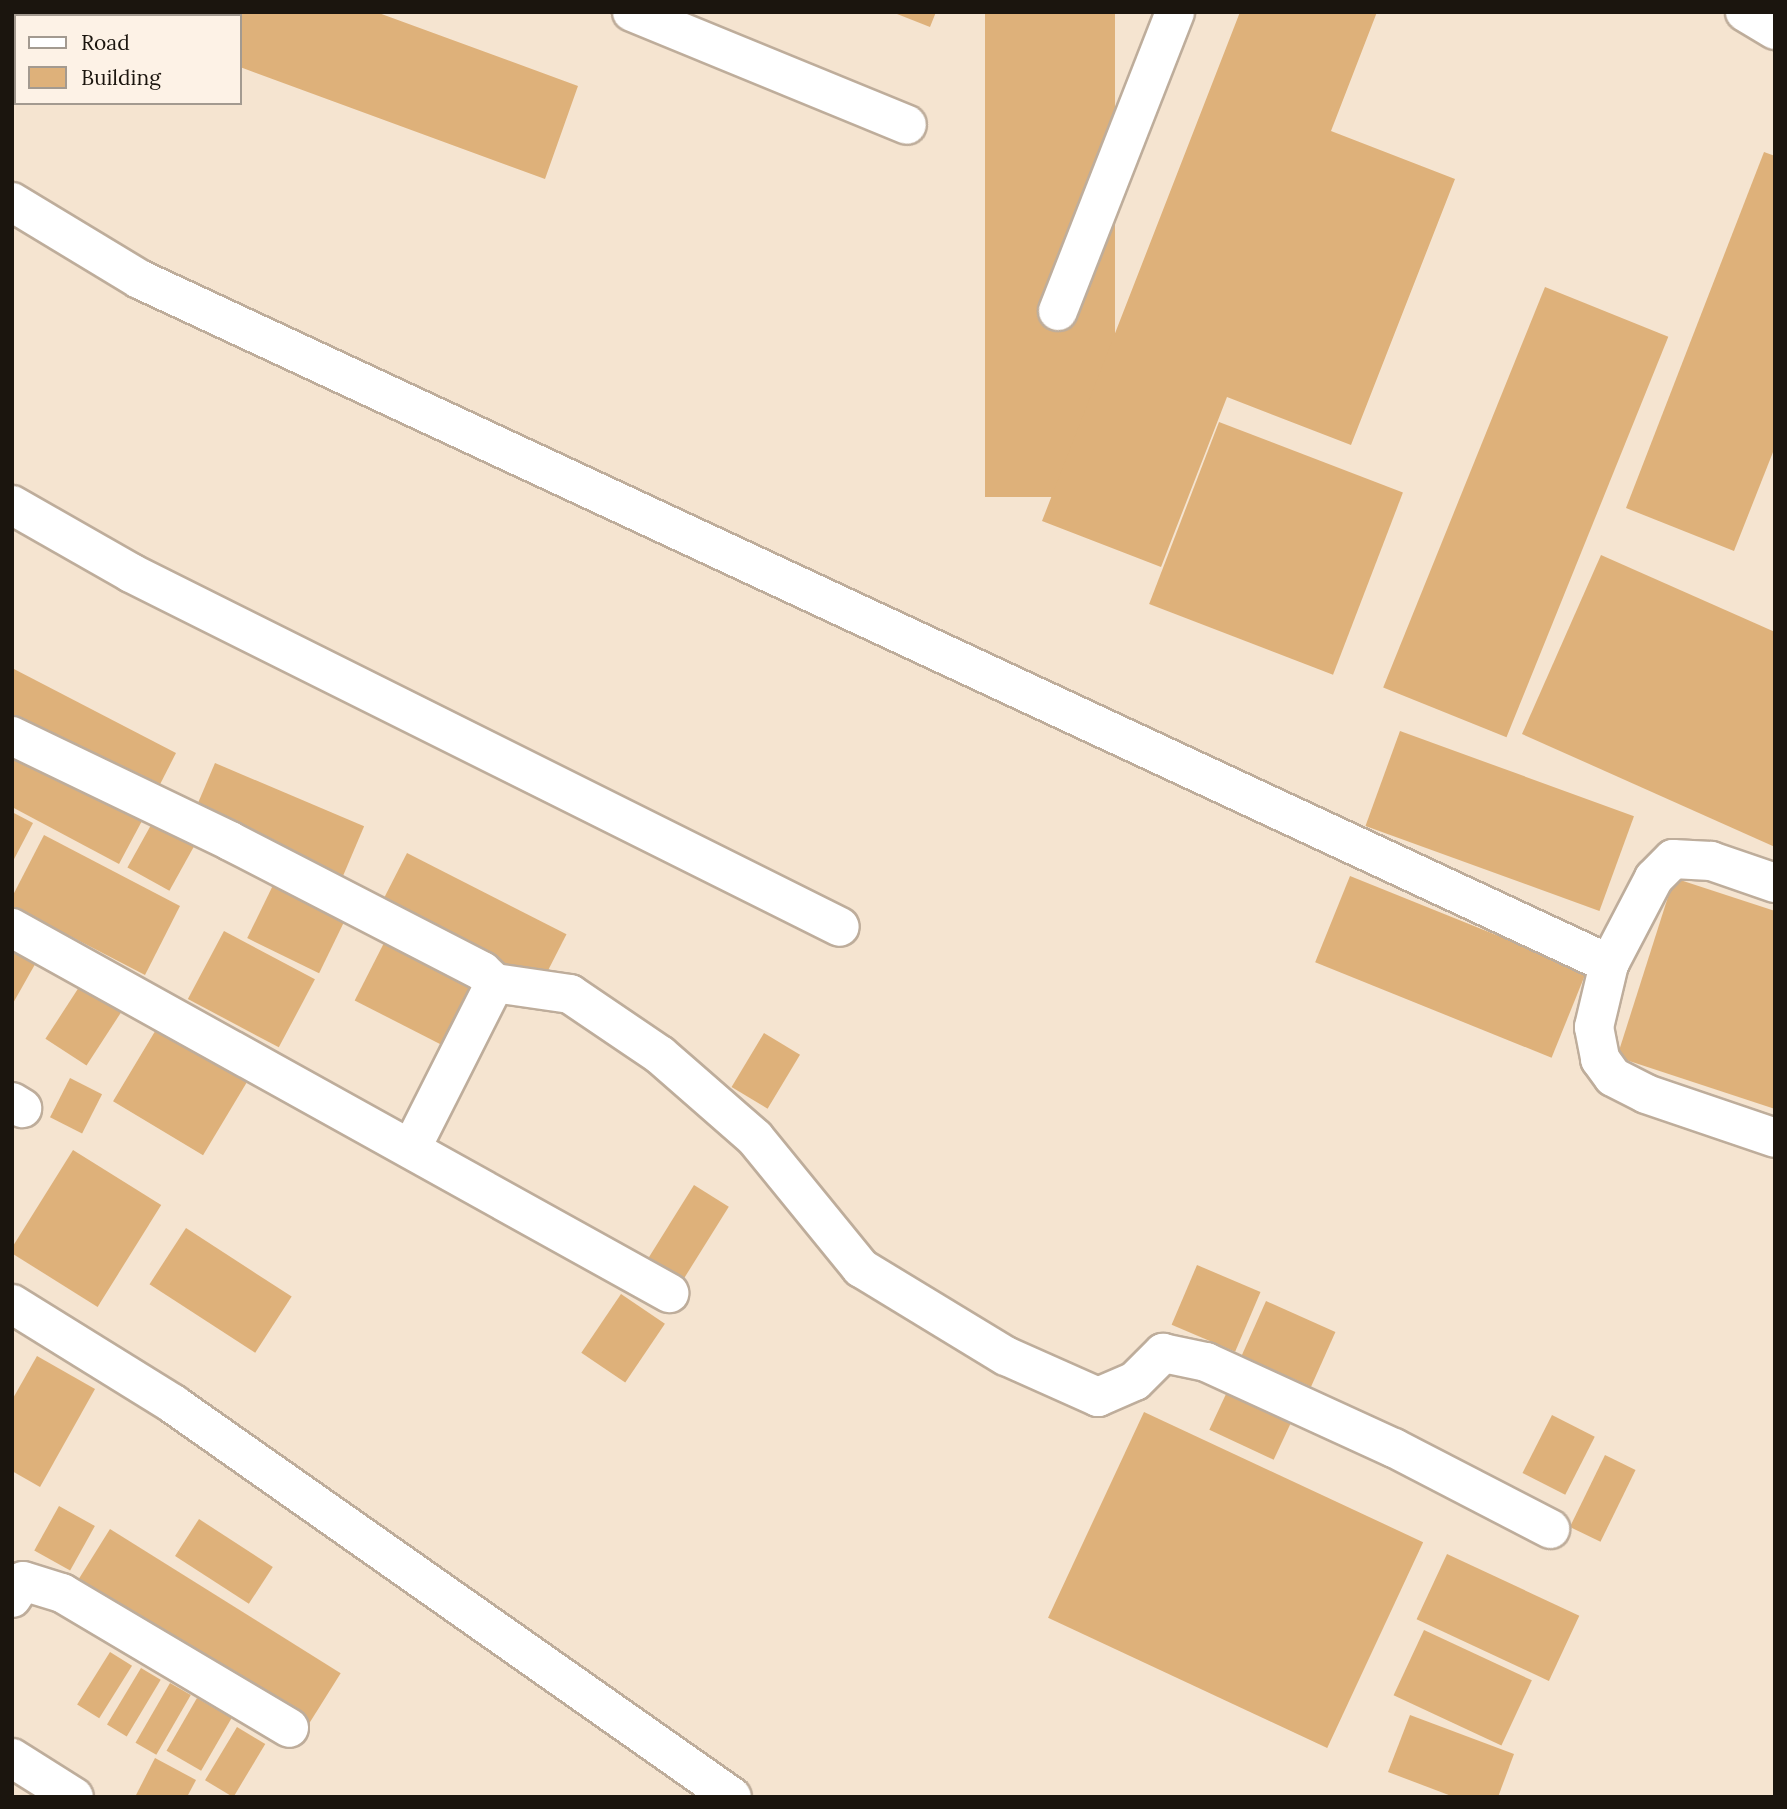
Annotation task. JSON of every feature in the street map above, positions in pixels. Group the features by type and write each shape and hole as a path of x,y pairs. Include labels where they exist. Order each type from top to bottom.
{"street":[{"path":"632,12 907,125"},
{"path":"1058,310 1175,12"},
{"path":"1745,12 1775,30"},
{"path":"12,202 139,279 1609,964"},
{"path":"12,505 131,573 840,927"},
{"path":"12,736 242,847 482,971 495,984 570,994 660,1055 755,1138 862,1268 1006,1356 1098,1397 1135,1381 1163,1353 1206,1362 1394,1448 1550,1529"},
{"path":"1775,883 1712,861 1673,859 1654,878 1609,964 1594,1027 1600,1059 1613,1077 1646,1094 1775,1138"},
{"path":"12,928 669,1293"},
{"path":"411,1149 495,984"},
{"path":"12,1304 173,1404 732,1797"},
{"path":"16,1585 62,1593 289,1728"},
{"path":"12,1758 74,1797"}],"building":[{"path":"376,12 578,86 545,179 242,68 242,14 120,14"},
{"path":"892,12 936,12 930,27"},
{"path":"985,12 1115,12 1115,497 985,497"},
{"path":"1240,12 1377,12 1331,131 1455,179 1351,445 1227,397 1161,567 1042,521"},
{"path":"1764,152 1775,156 1775,447 1734,551 1626,508"},
{"path":"1545,287 1668,337 1506,737 1383,688"},
{"path":"1219,422 1403,493 1333,675 1149,604"},
{"path":"1601,555 1775,632 1775,847 1522,734"},
{"path":"12,668 176,753 151,802 12,730"},
{"path":"1400,731 1634,816 1599,911 1365,826"},
{"path":"12,749 143,819 119,864 12,807"},
{"path":"215,763 364,826 342,878 193,815"},
{"path":"12,812 33,823 12,863"},
{"path":"156,816 198,839 169,891 127,868"},
{"path":"44,835 180,906 145,975 12,906 12,897"},
{"path":"407,853 566,934 539,989 379,907"},
{"path":"1350,876 1586,972 1552,1058 1315,962"},
{"path":"277,877 349,912 319,973 247,938"},
{"path":"1674,878 1775,911 1775,1109 1617,1057"},
{"path":"224,931 315,979 279,1047 188,999"},
{"path":"386,939 474,984 443,1045 355,1000"},
{"path":"12,945 38,959 12,1005"},
{"path":"83,981 124,1008 87,1066 45,1039"},
{"path":"163,1018 253,1072 203,1155 113,1101"},
{"path":"764,1033 800,1055 768,1109 732,1087"},
{"path":"70,1078 102,1094 82,1134 50,1117"},
{"path":"73,1150 161,1205 98,1307 12,1253 12,1248"},
{"path":"694,1185 729,1207 678,1288 643,1266"},
{"path":"186,1228 292,1297 255,1353 150,1284"},
{"path":"1197,1265 1261,1292 1235,1352 1172,1325"},
{"path":"621,1294 665,1324 625,1382 581,1353"},
{"path":"1266,1301 1335,1332 1311,1387 1242,1356"},
{"path":"37,1356 95,1389 40,1487 12,1471 12,1400"},
{"path":"1233,1379 1297,1409 1274,1460 1209,1430"},
{"path":"1144,1412 1423,1542 1327,1748 1048,1618"},
{"path":"1552,1415 1595,1437 1565,1495 1522,1473"},
{"path":"1605,1455 1636,1470 1600,1542 1570,1527"},
{"path":"59,1506 95,1526 70,1570 34,1551"},
{"path":"199,1519 273,1567 249,1604 175,1556"},
{"path":"110,1529 341,1673 308,1725 78,1581"},
{"path":"1447,1554 1579,1616 1549,1681 1417,1619"},
{"path":"1424,1630 1532,1680 1501,1746 1394,1695"},
{"path":"110,1652 132,1666 99,1718 77,1705"},
{"path":"141,1668 161,1680 127,1736 107,1725"},
{"path":"170,1683 191,1695 156,1755 136,1743"},
{"path":"197,1698 232,1718 201,1771 166,1751"},
{"path":"1410,1715 1514,1754 1498,1797 1454,1797 1388,1772"},
{"path":"237,1727 265,1744 233,1797 205,1780"},
{"path":"155,1758 196,1780 187,1797 135,1797"}]}
